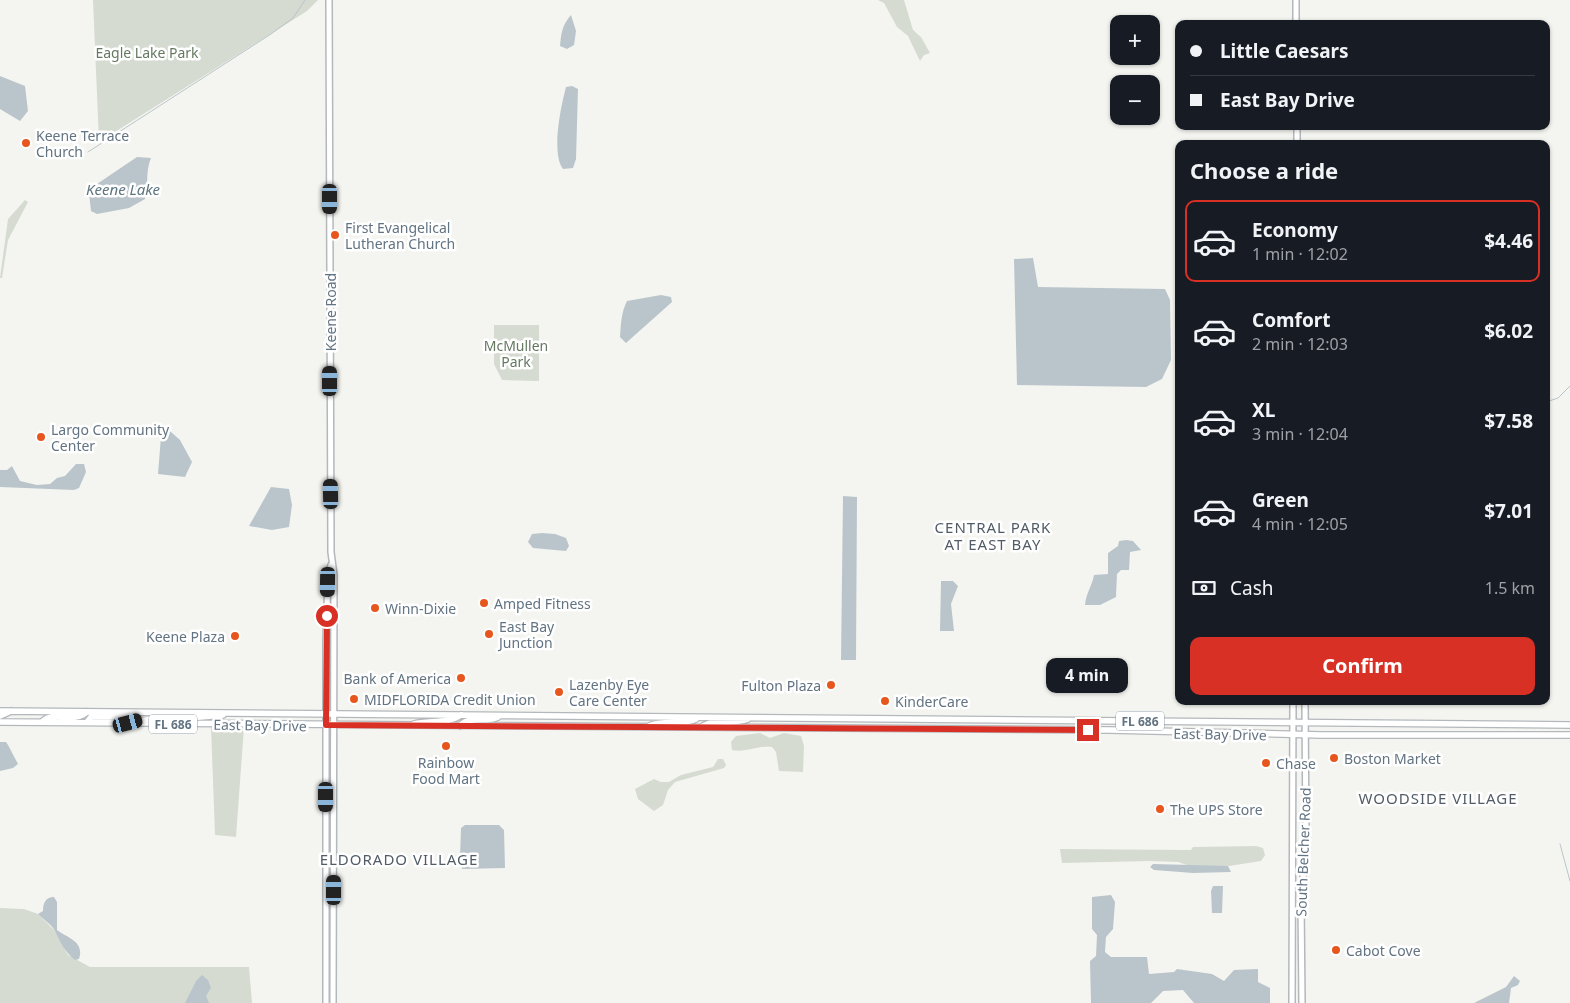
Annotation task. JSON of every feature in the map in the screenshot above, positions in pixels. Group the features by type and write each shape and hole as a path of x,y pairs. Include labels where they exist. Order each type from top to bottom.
{"main road":[{"name":"Keene Road","path":"329,0 331,565 334,575 335,714 333,1003"},
{"path":"1296,0 1296,20"},
{"path":"326,1003 326,641 328,575 331,565"},
{"name":"South Belcher Road","path":"1292,1003 1293,705"},
{"name":"South Belcher Road","path":"1302,1003 1301,902 1306,842 1305,705"},
{"name":"East Bay Drive","path":"0,711 1570,725"},
{"path":"0,716 11,711"},
{"path":"42,722 50,717 79,718 87,712"},
{"path":"86,722 91,717 127,717 138,712"},
{"path":"128,723 145,718 168,718 179,713"},
{"path":"178,724 190,718 215,717 232,713"},
{"path":"410,726 429,720 453,720 462,715"},
{"path":"460,726 468,720 491,720 500,715"},
{"path":"647,727 658,722 688,722 698,717"},
{"path":"702,727 713,722 741,722 752,717"},
{"path":"1004,729 1021,720"},
{"name":"East Bay Drive","path":"0,722 335,726 1004,729 1293,735 1570,735"}],"green space":[{"name":"Eagle Lake Park","path":"93,0 318,0 307,11 99,142"},
{"path":"878,0 904,0 913,30 921,37 930,53 924,55 920,61 908,36 897,27 884,3"},
{"path":"25,200 28,202 8,240 2,278 0,278 8,219"},
{"name":"McMullen Park","path":"494,325 539,325 539,381 502,380 494,364"},
{"path":"211,727 244,727 236,837 215,835"},
{"path":"760,733 770,738 784,733 801,736 804,746 803,772 779,771 776,752 772,747 743,751 732,750 731,742 736,736"},
{"path":"718,759 723,759 726,765 724,768 675,782 668,790 663,805 654,811 638,799 635,789 654,779 661,782 669,782 681,775 713,767"},
{"path":"1256,846 1263,848 1265,855 1261,861 1229,866 1190,866 1178,862 1150,861 1062,863 1060,849 1191,850 1193,847"},
{"path":"0,908 24,909 38,914 55,931 68,955 90,967 249,967 252,1003 0,1003"}],"water":[{"path":"571,15 576,31 574,45 567,49 560,46 564,26"},
{"path":"0,76 25,86 28,111 20,121 0,109"},
{"path":"572,86 578,89 576,159 573,168 563,169 559,162 558,129 566,87"},
{"name":"Keene Lake","path":"137,157 151,158 148,168 145,199 129,208 97,214 91,211 89,193 91,188"},
{"path":"1033,258 1038,287 1165,289 1170,300 1171,360 1162,379 1146,387 1017,385 1014,259"},
{"path":"661,295 671,297 672,302 626,343 620,337 622,314 627,301"},
{"path":"162,424 180,440 192,462 185,477 158,474"},
{"path":"76,464 84,464 86,472 79,488 74,490 0,487 0,470 7,470 12,466 20,481 37,485 50,484 57,478 65,476"},
{"path":"271,487 289,489 292,505 289,527 272,530 249,526"},
{"path":"843,496 857,497 856,660 841,660"},
{"path":"532,534 555,534 566,538 569,546 566,551 533,548 528,542"},
{"path":"1119,541 1133,541 1141,550 1130,552 1129,570 1121,570 1117,574 1116,597 1100,605 1085,605 1094,575 1108,574 1108,553 1118,546"},
{"path":"941,581 953,581 958,586 951,604 954,631 940,631"},
{"path":"0,742 6,742 18,764 13,768 0,771"},
{"path":"465,825 499,825 504,830 505,868 462,869 460,858 461,828"},
{"path":"1153,864 1228,866 1231,872 1193,873 1154,870 1150,867"},
{"path":"1213,886 1223,886 1222,913 1212,913 1211,891"},
{"path":"1111,895 1115,902 1113,929 1106,937 1105,952 1111,957 1147,957 1149,974 1174,972 1177,969 1212,974 1224,981 1234,970 1258,969 1258,982 1270,988 1270,1003 1194,1003 1183,990 1163,991 1151,1003 1091,1003 1090,961 1096,956 1097,935 1092,929 1092,897"},
{"path":"51,897 54,897 57,902 57,930 77,944 80,948 79,959 75,960 68,954 54,929 38,914 43,911 44,903"},
{"path":"202,975 208,980 211,988 206,996 209,1003 185,1003 196,981"},
{"path":"1514,976 1520,981 1518,985 1511,988 1509,1003 1474,1003 1506,987"}],"waterway":[{"path":"88,152 271,34 293,18 305,0"},
{"path":"1550,401 1558,398 1570,386"},
{"path":"1560,844 1570,881"}],"place":[{"name":"Keene Terrace Church","path":"26,143"},
{"name":"First Evangelical Lutheran Church","path":"335,235"},
{"name":"Largo Community Center","path":"41,437"},
{"name":"Amped Fitness","path":"484,603"},
{"name":"Winn-Dixie","path":"375,608"},
{"name":"East Bay Junction","path":"489,634"},
{"name":"Keene Plaza","path":"235,636"},
{"name":"Bank of America","path":"461,678"},
{"name":"Fulton Plaza","path":"831,685"},
{"name":"Lazenby Eye Care Center","path":"559,692"},
{"name":"MIDFLORIDA Credit Union","path":"354,699"},
{"name":"KinderCare","path":"885,701"},
{"name":"Rainbow Food Mart","path":"446,746"},
{"name":"Boston Market","path":"1334,758"},
{"name":"Chase","path":"1266,763"},
{"name":"The UPS Store","path":"1160,809"},
{"name":"Cabot Cove","path":"1336,950"}],"district":[{"name":"CENTRAL PARK AT EAST BAY","path":"993,536"},
{"name":"WOODSIDE VILLAGE","path":"1438,798"},
{"name":"ELDORADO VILLAGE","path":"399,859"}],"route":[{"path":"327,616 326,725 1088,730"}]}
